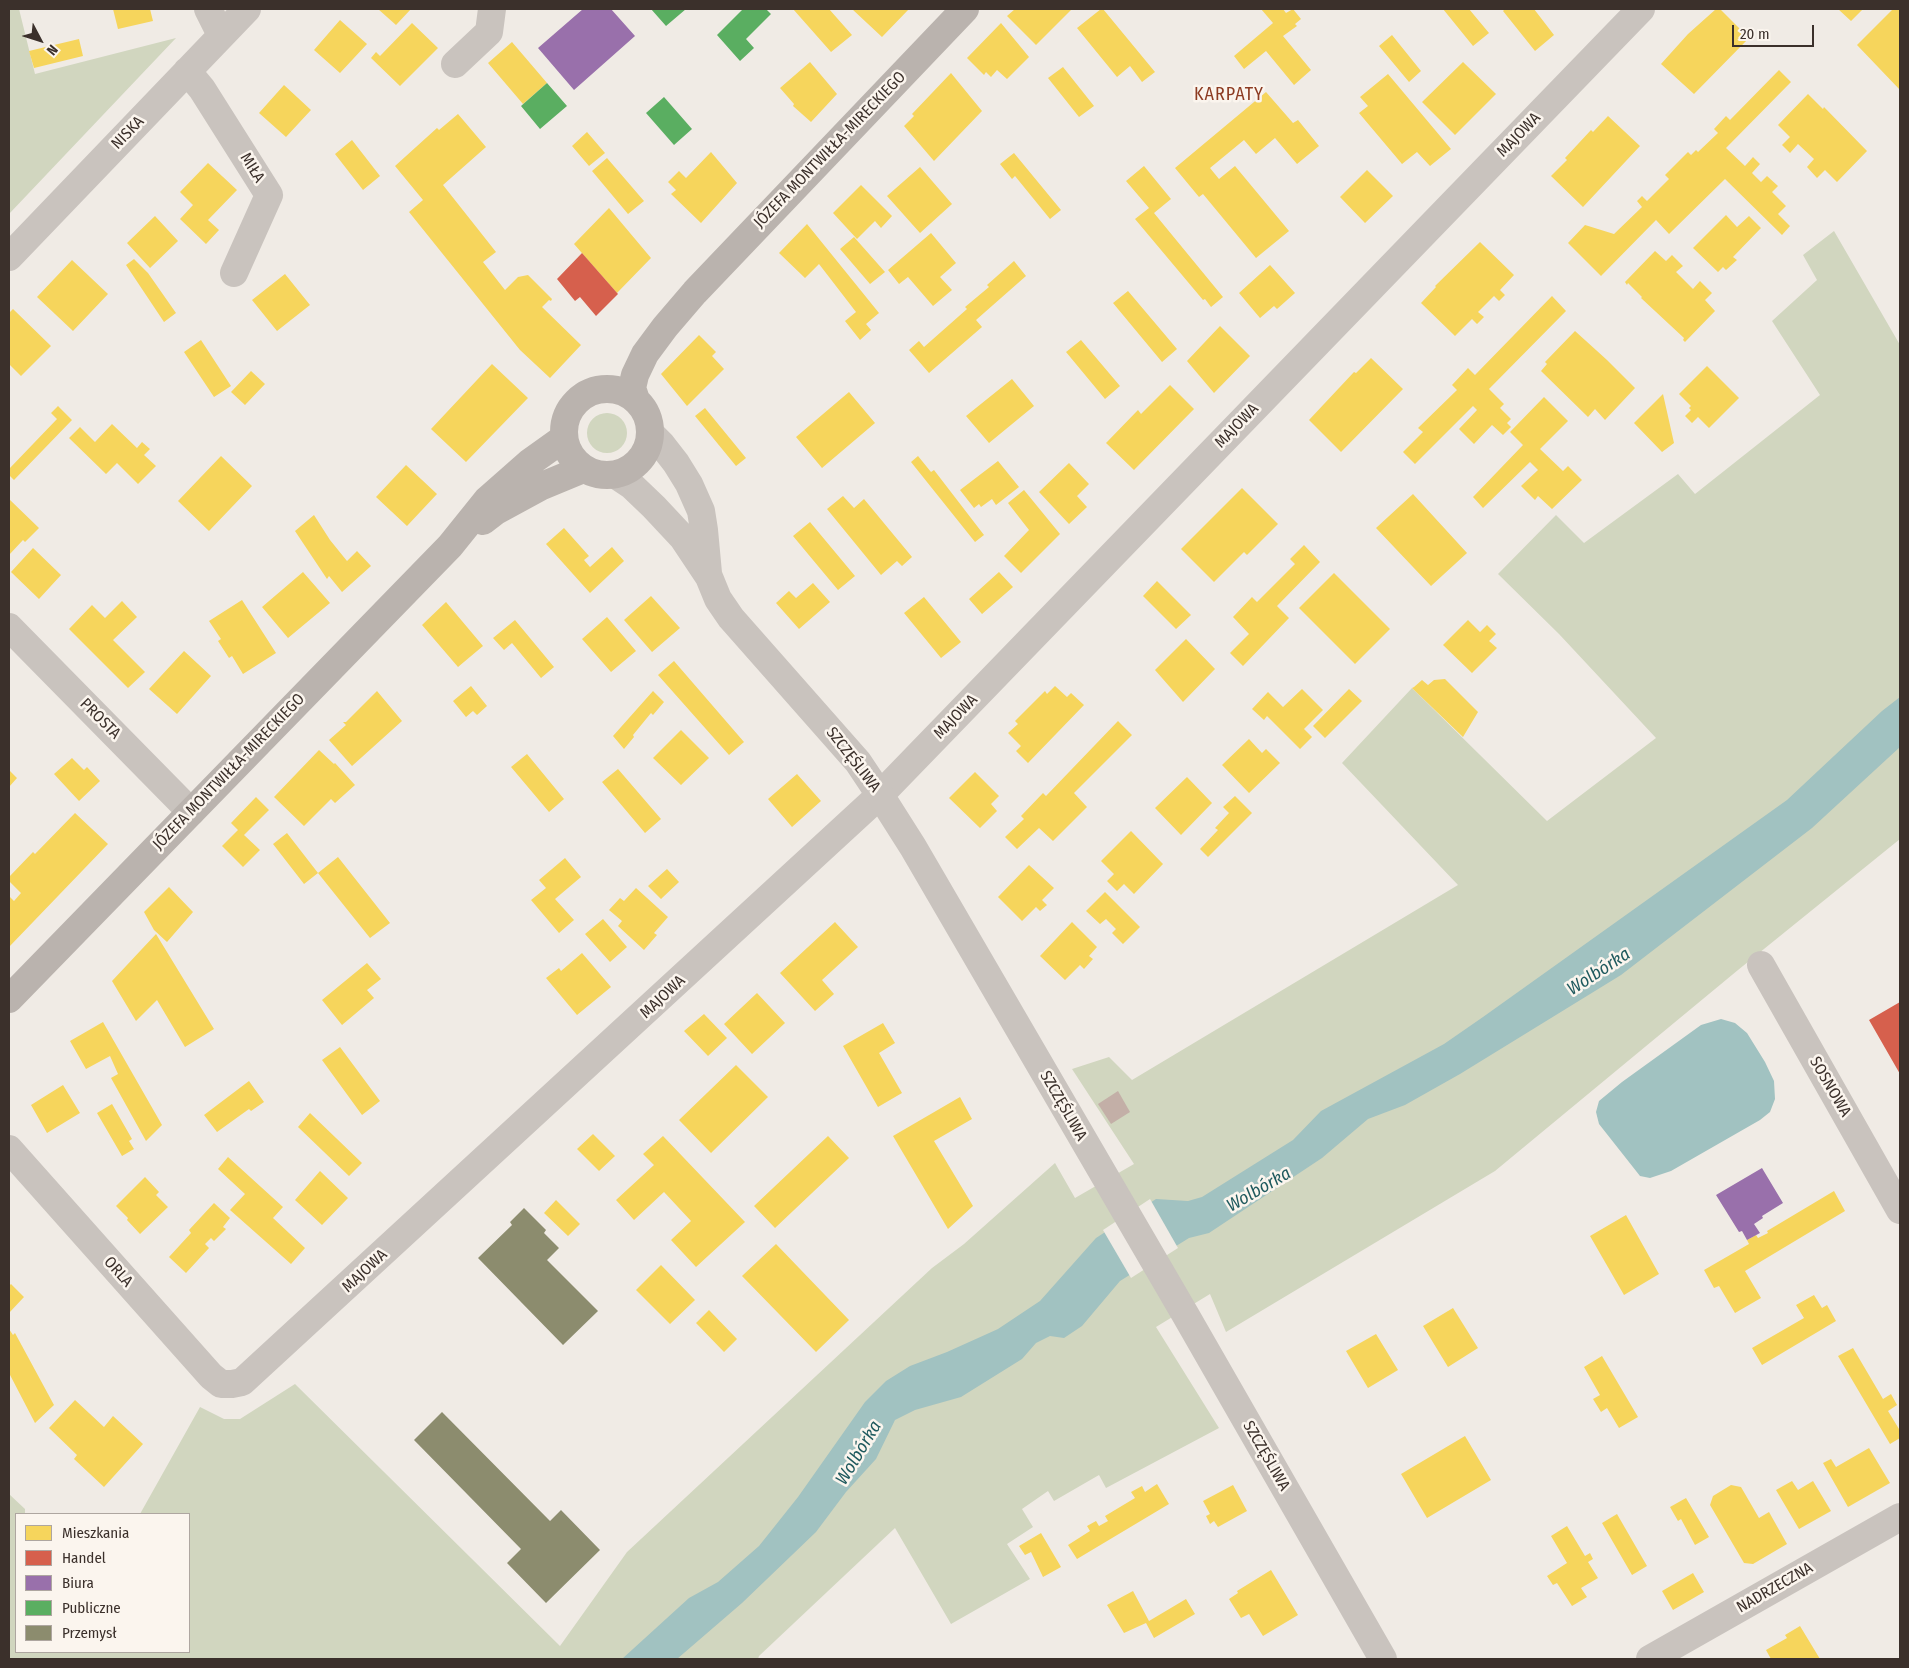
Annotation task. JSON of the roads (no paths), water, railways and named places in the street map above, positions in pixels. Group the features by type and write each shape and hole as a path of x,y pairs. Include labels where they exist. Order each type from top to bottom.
{"main road":[{"name":"JÓZEFA MONTWIŁŁA-MIRECKIEGO","path":"636,400 632,388 635,375 645,354 665,327 695,292 965,9"},
{"name":"JÓZEFA MONTWIŁŁA-MIRECKIEGO","path":"601,389 617,380 661,323 695,292"},
{"path":"601,389 614,389 626,393 636,400 644,410 649,421 651,434 648,448 640,460 630,470 616,475 594,474 583,469 574,461 567,450 564,438 564,424 568,412 582,397 601,389"},
{"name":"JÓZEFA MONTWIŁŁA-MIRECKIEGO","path":"9,999 450,546 486,500 529,463 564,438"},
{"name":"JÓZEFA MONTWIŁŁA-MIRECKIEGO","path":"450,546 496,511 542,486 583,469"}],"street":[{"path":"208,9 221,35"},
{"name":"NISKA","path":"9,257 247,9"},
{"path":"456,64 489,32 492,9"},
{"name":"MAJOWA","path":"232,1384 242,1382 252,1375 880,795 1641,9"},
{"name":"MIŁA","path":"187,71 202,89 269,194 234,273"},
{"name":"SZCZĘŚLIWA","path":"651,434 676,463 689,484 701,511 709,576"},
{"name":"SZCZĘŚLIWA","path":"616,475 654,507 683,538 709,576 718,599 731,618 858,762 880,795 918,856 1185,1314 1383,1659"},
{"name":"PROSTA","path":"9,627 191,812"},
{"name":"SOSNOWA","path":"1761,965 1900,1210"},
{"name":"ORLA","path":"9,1149 210,1376 221,1384 232,1384"},
{"name":"NADRZECZNA","path":"1650,1659 1900,1517"}],"water":[{"name":"Wolbórka","path":"1900,697 1900,747 1812,828 1621,975 1460,1074 1405,1105 1368,1119 1322,1158 1209,1233 1189,1238 1120,1281 1082,1326 1064,1338 1050,1336 1036,1343 1022,1359 961,1397 915,1410 895,1420 876,1459 846,1492 816,1532 742,1603 677,1659 622,1659 689,1598 718,1582 759,1546 798,1497 865,1402 886,1381 910,1366 998,1329 1040,1301 1096,1238 1156,1199 1188,1201 1202,1197 1293,1140 1321,1111 1444,1044 1787,800 1882,711"},
{"path":"1721,1019 1735,1023 1747,1033 1765,1062 1774,1081 1775,1099 1770,1112 1760,1120 1671,1171 1650,1178 1640,1176 1599,1124 1596,1112 1599,1101 1701,1025"}],"district":[{"name":"KARPATY","path":"1229,95"}]}
